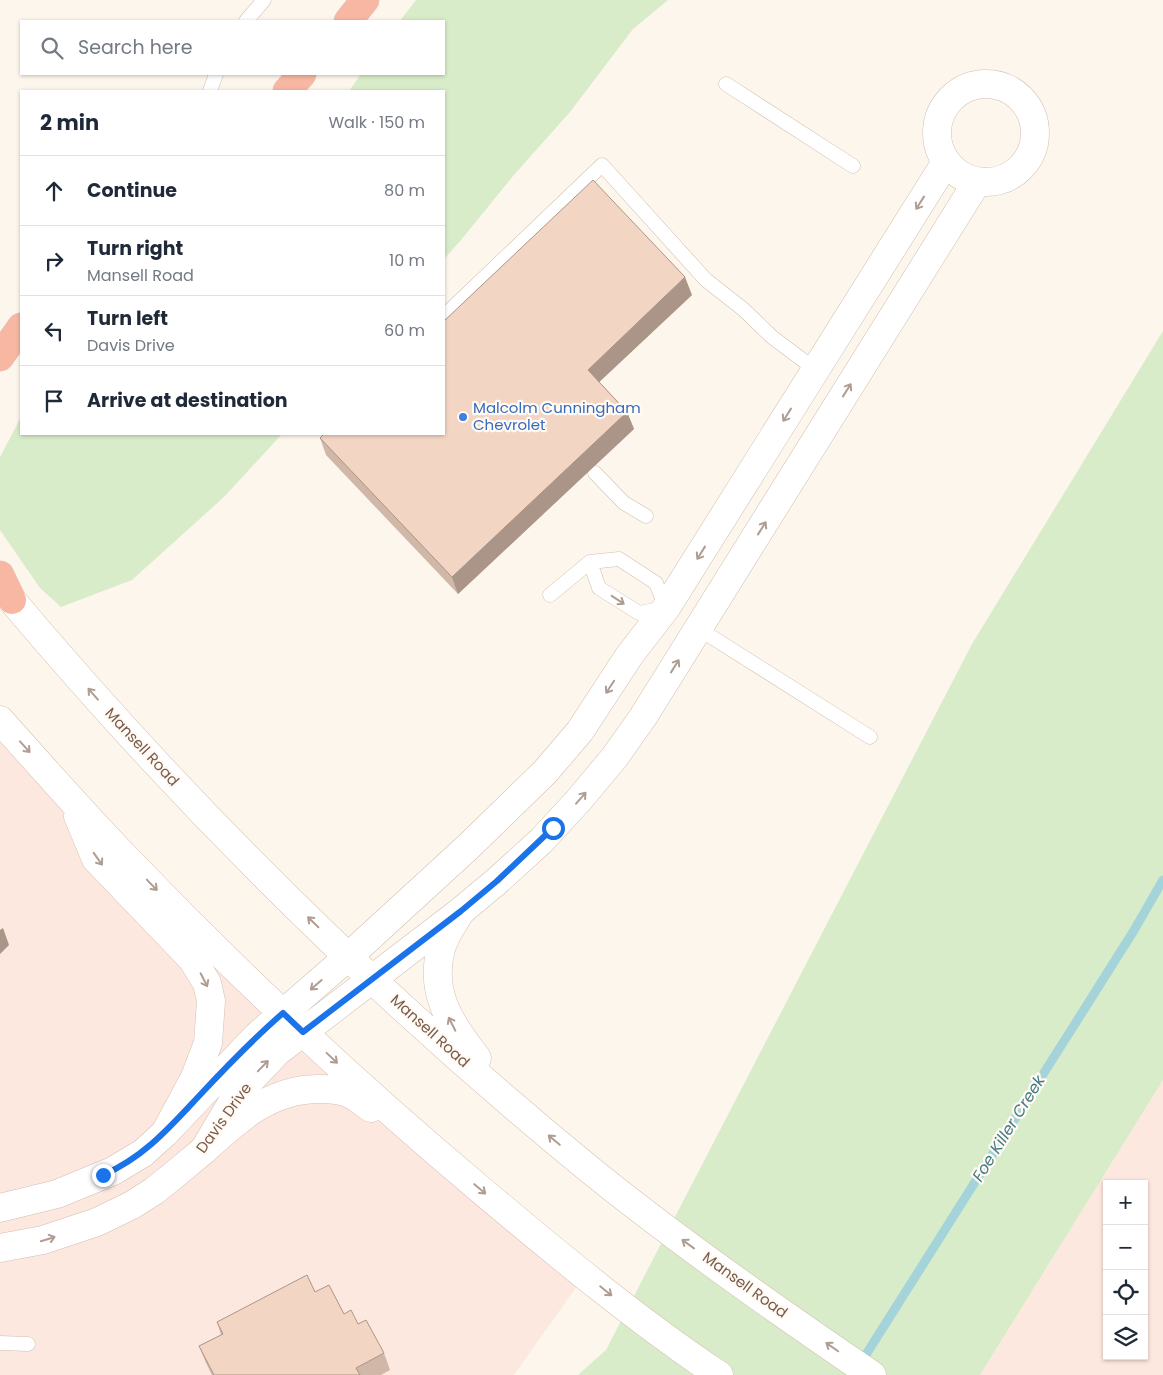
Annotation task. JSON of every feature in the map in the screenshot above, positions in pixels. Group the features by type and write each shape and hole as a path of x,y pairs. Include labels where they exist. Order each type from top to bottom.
{"highway":[{"path":"349,20 366,0"},
{"path":"288,90 301,75"},
{"path":"0,331 20,317"},
{"path":"0,357 20,328"},
{"path":"0,575 6,593"}],"street":[{"path":"990,83 1006,87 1020,96 1030,108 1035,124 1035,142 1029,158 1016,173 997,181 977,182 961,175 946,162 938,144 937,124 944,106 957,92 973,84 990,83"},
{"name":"Davis Drive","path":"0,1208 57,1194 113,1171 143,1153 166,1133 247,1046 475,840 545,772 580,731 629,656 666,608 946,162"},
{"name":"Davis Drive","path":"0,1248 10,1248 75,1230 132,1205 154,1191 204,1150 237,1094 277,1052 461,911 541,841 578,801 614,758 643,717 977,182"},
{"name":"Mansell Road","path":"6,593 114,718 191,801 348,956 438,1039 592,1171 756,1294 872,1375"},
{"path":"0,720 71,799 191,924 303,1032 455,1168 536,1236 617,1300 711,1370"},
{"path":"71,799 96,859 192,959 207,983 211,1000 208,1043 195,1077 166,1133"},
{"path":"461,911 441,948 436,977 443,1006 455,1030 513,1105"},
{"path":"204,1150 242,1116 261,1104 280,1095 304,1089 331,1089 353,1095 455,1168"},
{"path":"57,1194 75,1230"}],"lane":[{"path":"247,20 264,0"},
{"path":"210,90 216,75"},
{"path":"726,84 853,166"},
{"path":"445,315 602,165 706,280 743,309 772,337 816,370"},
{"path":"595,473 624,503 646,516"},
{"path":"550,595 590,562 618,559 656,583 666,608 639,613 599,588 590,562"},
{"path":"699,629 870,737"},
{"path":"0,1343 28,1344"}],"shaded area":[{"path":"0,740 577,1286 514,1375 0,1375"},
{"path":"1163,1080 1163,1375 980,1375"}],"green space":[{"path":"416,0 668,0 633,29 570,112 513,176 445,258 445,90 350,90 360,75 445,75 445,20 401,20"},
{"path":"1163,331 1163,1080 980,1375 578,1375 606,1350 972,644"},
{"path":"20,419 20,435 281,435 224,497 132,580 61,607 40,588 0,530 0,457"}],"building":[{"path":"593,180 685,277 588,370 627,412 452,577 320,438 323,435 445,435 445,320"},
{"path":"307,1275 315,1292 329,1285 344,1314 351,1310 358,1324 366,1320 384,1353 356,1368 360,1375 214,1375 199,1346 223,1334 217,1322"}],"waterway":[{"name":"Foe Killer Creek","path":"860,1364 1133,932 1163,880"}],"place":[{"name":"Malcolm Cunningham Chevrolet","path":"463,417"}],"route":[{"path":"103,1175 143,1153 166,1133 247,1046 283,1013 303,1032 461,911 497,881 553,828"}]}
